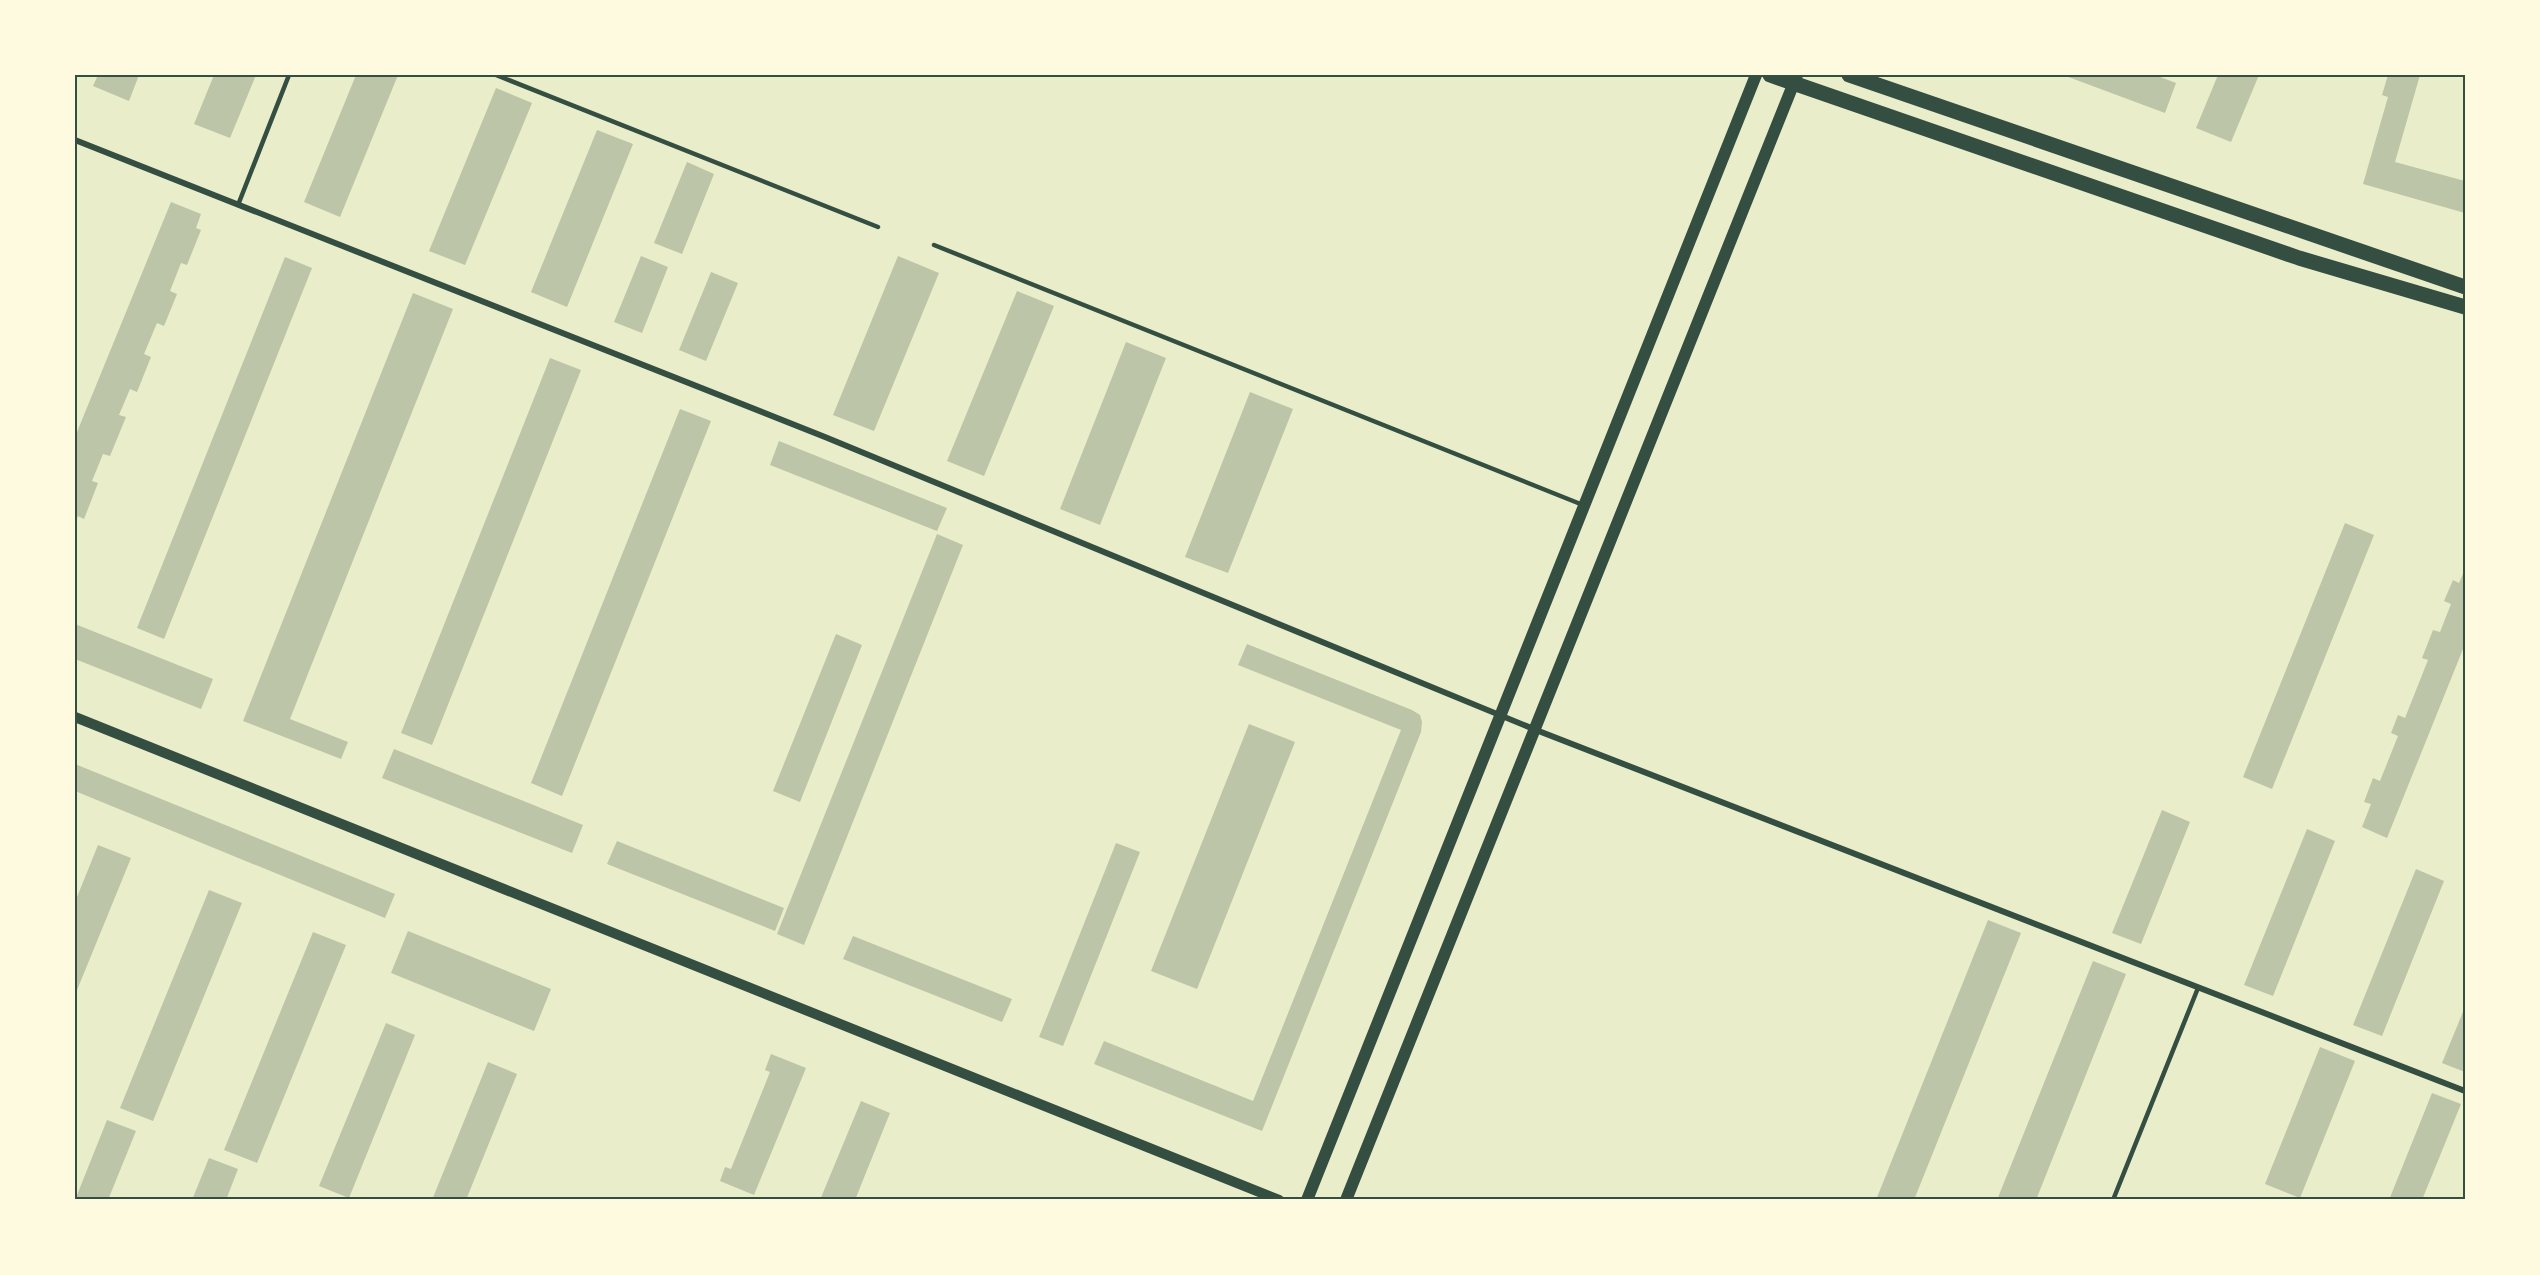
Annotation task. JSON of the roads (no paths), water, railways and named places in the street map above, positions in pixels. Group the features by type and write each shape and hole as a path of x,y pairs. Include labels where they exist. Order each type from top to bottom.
{"main road":[{"path":"1307,1200 1756,75"},
{"path":"1770,75 1796,80 2299,258 2465,307"},
{"path":"1849,75 2465,287"},
{"path":"1346,1200 1796,80"}],"street":[{"path":"75,140 825,437 1536,730 2465,1091"},
{"path":"75,717 1278,1200"}],"lane":[{"path":"238,205 290,75"},
{"path":"496,75 878,227"},
{"path":"934,245 1584,506"},
{"path":"2113,1200 2198,988"}]}
